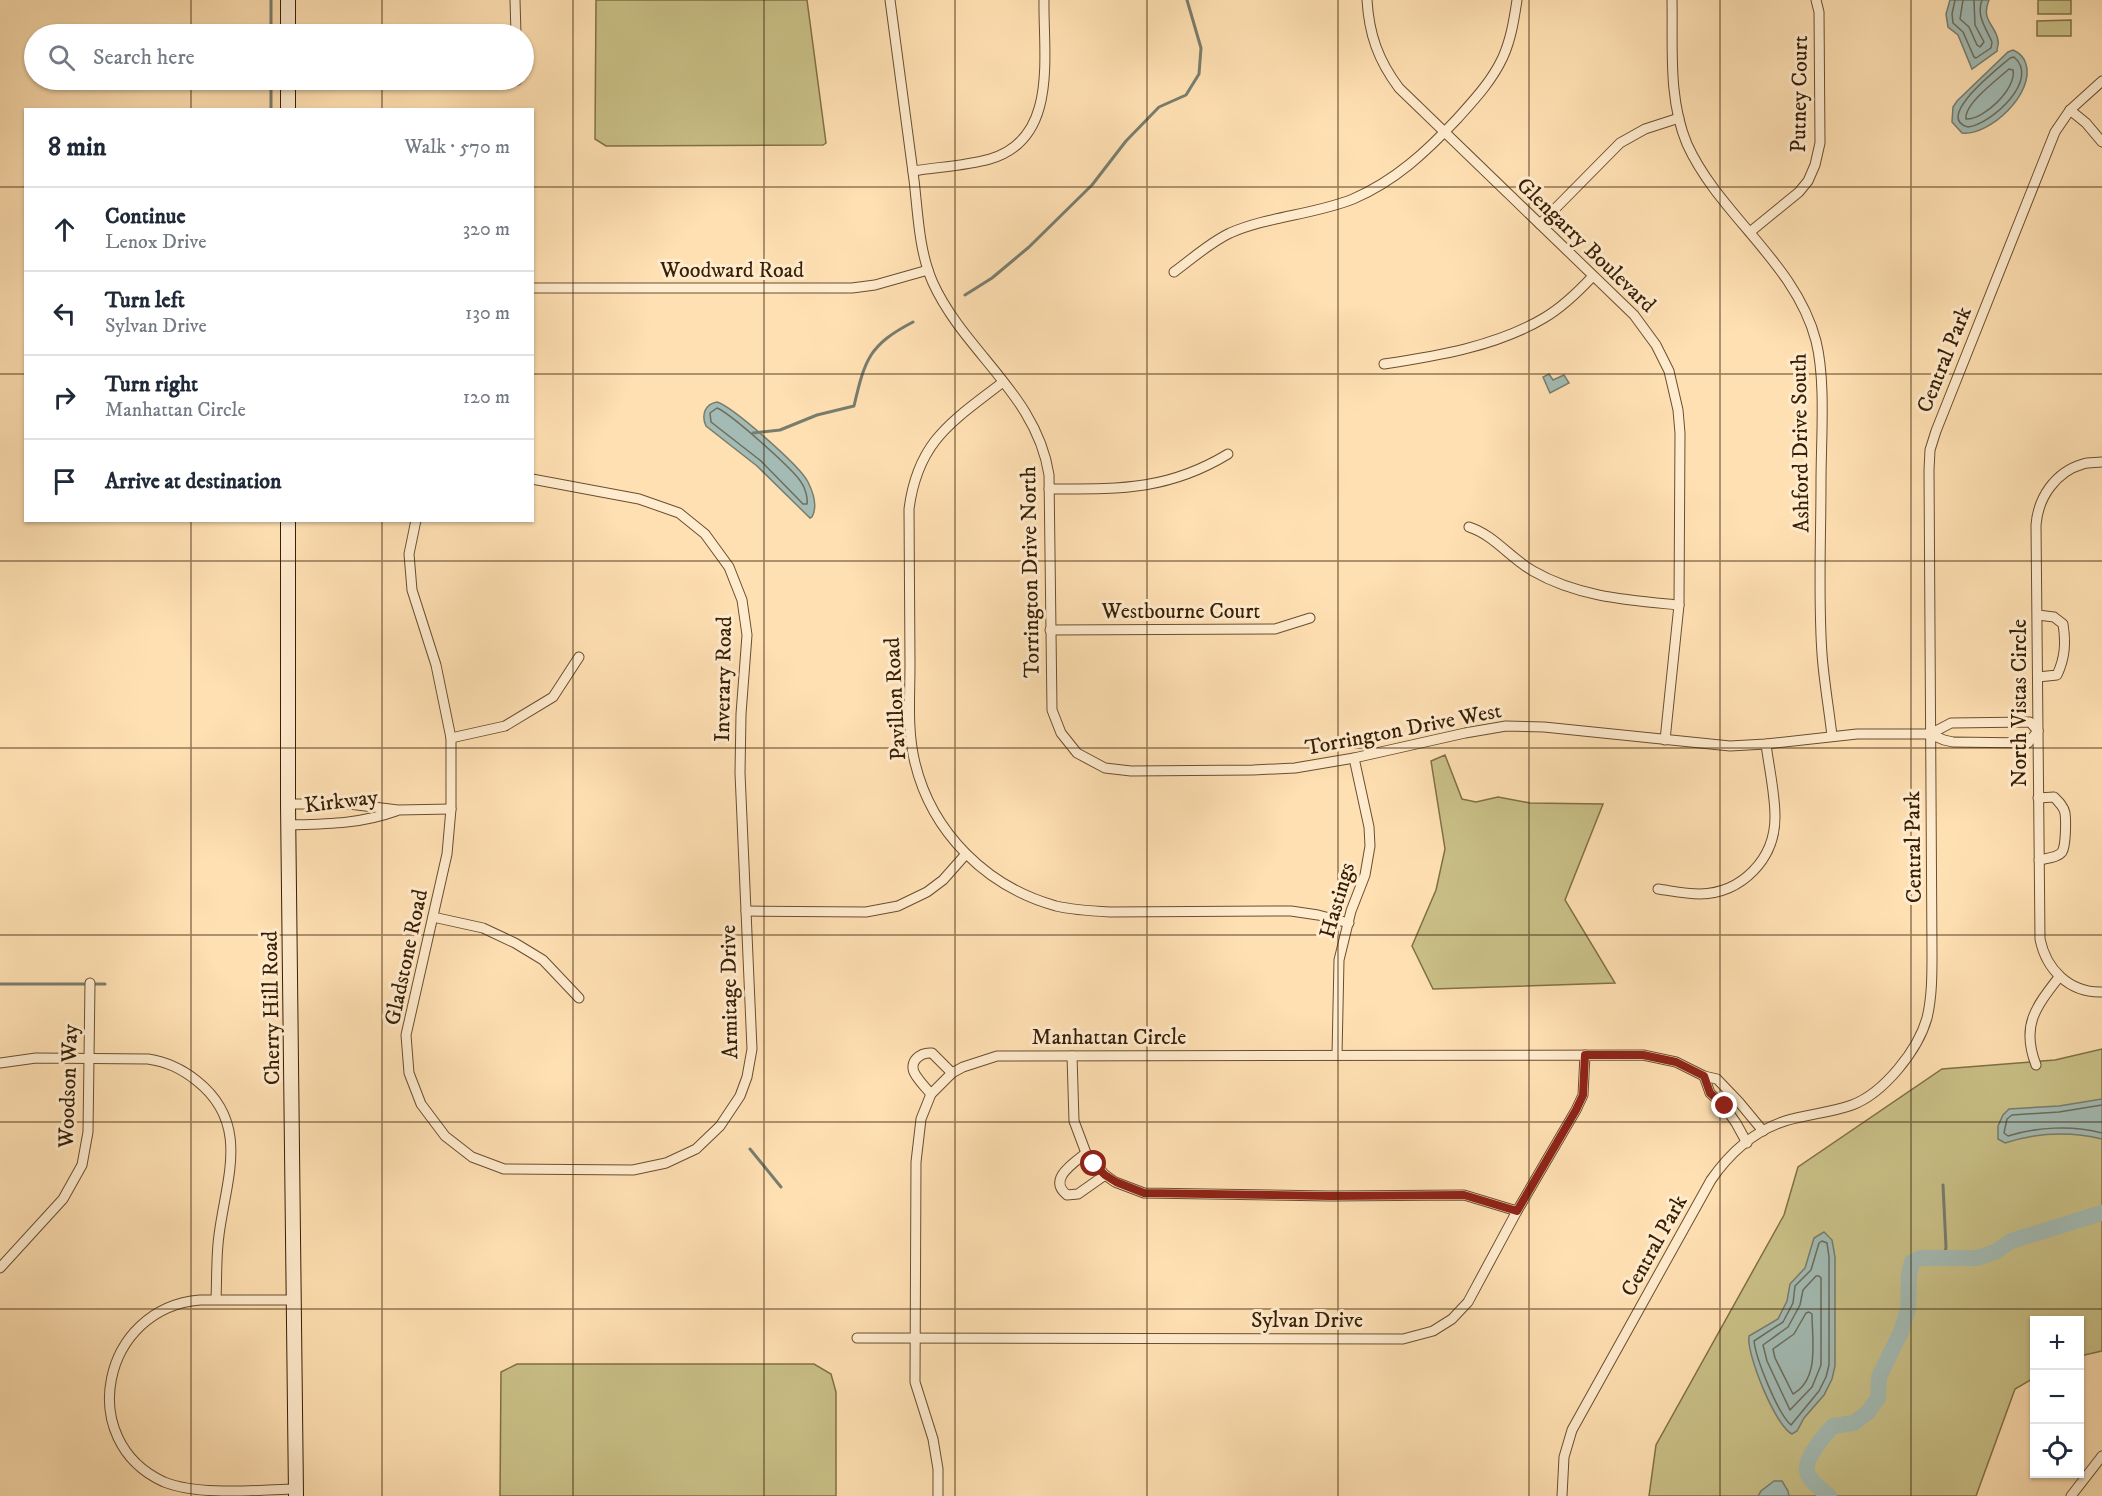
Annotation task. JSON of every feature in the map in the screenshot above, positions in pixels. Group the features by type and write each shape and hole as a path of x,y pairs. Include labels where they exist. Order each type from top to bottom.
{"main road":[{"path":"288,0 288,24"},
{"path":"288,90 288,108"},
{"name":"Cherry Hill Road","path":"288,522 288,804 296,1492"}],"street":[{"path":"515,0 516,24"},
{"name":"Torrington Drive North","path":"890,0 921,239 928,270 945,305 1026,411 1040,437 1047,463 1052,710 1061,733 1069,745"},
{"path":"913,171 991,159 1012,148 1028,133 1038,115 1043,96 1044,0"},
{"name":"Glengarry Boulevard","path":"1367,0 1372,39 1387,73 1399,88 1634,315 1662,356 1673,386 1680,433 1679,605 1665,740"},
{"path":"1174,272 1217,240 1239,229 1333,206 1370,191 1408,166 1469,106 1492,77 1510,38 1517,0"},
{"name":"Ashford Drive South","path":"1672,0 1674,87 1679,118 1687,142 1699,165 1782,274 1802,306 1813,330 1818,354 1821,408 1822,655 1832,736"},
{"name":"Putney Court","path":"1750,232 1799,192 1808,181 1815,165 1820,143 1819,12 1816,0"},
{"name":"Central Park","path":"1562,1496 1564,1457 1572,1430 1711,1180 1734,1151 1763,1131 1785,1121 1831,1112 1855,1104 1879,1088 1898,1070 1914,1047 1927,1018 1932,987 1930,450 2042,160 2055,132 2070,110 2102,81"},
{"path":"2070,110 2102,141"},
{"path":"1540,224 1620,143 1645,129 1679,118"},
{"name":"Woodward Road","path":"534,288 852,288 874,285 928,270"},
{"path":"1384,364 1464,348 1524,329 1560,308 1593,276"},
{"name":"Pavillon Road","path":"1003,382 952,421 934,440 917,472 909,508 912,748 919,776 931,805 948,833 988,874 1012,889 1041,901 1070,909 1110,912 1291,911 1318,915 1349,924"},
{"path":"1049,489 1111,489 1156,484 1197,471 1228,454"},
{"name":"North Vistas Circle","path":"2059,977 2043,952 2040,939 2036,525 2043,496 2049,487 2063,474 2082,464 2102,462"},
{"name":"Inverary Road","path":"534,479 639,499 679,513 705,534 729,567 742,600 747,635 741,714 740,773 746,911"},
{"name":"Gladstone Road","path":"416,522 409,554 412,590 436,665 451,738 452,809 447,855 406,1035 409,1073 421,1104 445,1136 472,1157 504,1169 633,1170 666,1163 696,1149 720,1126 740,1096"},
{"path":"1469,527 1482,531 1531,570 1572,589 1609,598 1679,605"},
{"path":"2038,615 2054,617 2062,624 2065,640 2064,660 2057,675 2038,677"},
{"name":"Westbourne Court","path":"1050,630 1275,629 1310,618"},
{"path":"451,738 505,726 553,697 579,657"},
{"path":"2030,722 2038,731 2029,743 1953,742 1930,734 1951,723 2030,722"},
{"name":"Torrington Drive West","path":"1069,745 1083,758 1097,765 1113,770 1131,771 1285,769 1354,758 1506,726 1544,727 1730,746 1857,734 1930,734"},
{"path":"1658,889 1699,894 1723,890 1743,880 1760,865 1770,847 1774,826 1774,807 1766,744"},
{"name":"Hastings","path":"1337,1055 1338,975 1342,944 1351,911 1365,875 1370,846 1369,827 1354,758"},
{"path":"2038,798 2054,798 2061,804 2065,813 2064,845 2061,853 2052,858 2039,860"},
{"name":"Kirkway","path":"288,804 349,804 398,810 452,809"},
{"name":"Kirkway","path":"289,825 345,824 372,819 398,810"},
{"name":"Armitage Drive","path":"740,1096 747,1077 752,1049 746,911 866,912 898,906 921,896 943,880 966,854"},
{"path":"433,917 483,928 515,943 543,960 579,998"},
{"path":"2036,1065 2029,1048 2029,1029 2037,1006 2059,977 2078,988 2102,992"},
{"name":"Woodson Way","path":"0,1268 63,1198 79,1173 85,1154 88,1132 90,983"},
{"path":"931,1094 913,1073 918,1055 924,1052 932,1053 951,1073"},
{"name":"Sylvan Drive","path":"857,1338 1403,1339 1433,1331 1452,1319 1468,1302 1517,1211 1580,1103 1583,1095 1585,1055"},
{"name":"Manhattan Circle","path":"938,1496 938,1468 933,1439 915,1382 916,1162 921,1119 931,1094 951,1073 963,1067 997,1056 1643,1055 1676,1062 1704,1076 1717,1079 1739,1101 1763,1131"},
{"path":"1072,1056 1074,1121 1086,1153 1105,1175 1144,1193 1330,1196 1464,1195 1517,1211"},
{"path":"0,1063 36,1058 165,1062 185,1072 207,1089 221,1107 230,1127 233,1155 219,1233 216,1299"},
{"path":"1704,1076 1710,1093 1725,1106 1746,1143"},
{"path":"1086,1153 1061,1175 1060,1184 1063,1192 1067,1195 1078,1194 1105,1175"},
{"path":"294,1300 216,1299 169,1306 142,1323 127,1340 118,1355 109,1394 113,1424 123,1445 134,1460 151,1475 176,1487 217,1493 296,1492"},
{"path":"2071,1496 2102,1456"}],"shaded area":[{"path":"596,0 807,0 826,143 823,145 606,146 595,139"},
{"path":"2038,0 2071,0 2071,14 2038,14"},
{"path":"2071,20 2071,36 2037,36 2037,21"},
{"path":"1445,755 1462,799 1476,802 1498,797 1530,803 1603,804 1565,900 1615,983 1433,989 1412,946 1436,890 1445,849 1431,761"},
{"path":"2102,1049 2102,1351 2084,1355 2084,1316 2030,1316 2030,1380 2015,1389 1976,1496 1649,1496 1656,1445 1784,1215 1798,1167 1942,1069 2055,1060"},
{"path":"517,1364 814,1364 831,1374 836,1392 836,1496 500,1496 501,1372"}],"water":[{"path":"1950,0 1989,0 1986,13 1997,36 1997,51 1972,69 1958,35 1948,27 1946,14"},
{"path":"2013,50 2024,59 2027,75 2024,87 2017,99 1997,120 1985,128 1962,133 1952,122 1953,107 2008,52"},
{"path":"1549,374 1553,380 1564,375 1569,383 1550,393 1543,377"},
{"path":"717,402 751,425 802,474 810,486 814,499 815,508 812,517 810,518 757,466 706,426 705,411"},
{"path":"2102,1099 2102,1139 2065,1134 2041,1135 2005,1143 1998,1139 1998,1126 2009,1109 2059,1106"},
{"path":"1824,1232 1832,1240 1835,1257 1835,1366 1832,1379 1824,1395 1804,1418 1797,1431 1792,1434 1785,1429 1763,1389 1752,1358 1749,1336 1778,1319 1787,1301 1790,1284 1805,1268 1814,1238"},
{"path":"1774,1481 1782,1481 1789,1496 1758,1496 1761,1491"}],"waterway":[{"path":"271,0 271,24"},
{"path":"965,295 992,278 1029,247 1092,185 1126,141 1159,107 1186,95 1199,74 1201,48 1187,0"},
{"path":"271,90 271,108"},
{"path":"753,433 780,430 817,415 854,406 862,376 871,355 887,338 913,322"},
{"path":"0,984 105,984"},
{"path":"750,1149 781,1187"},
{"path":"1943,1185 1946,1247 1944,1259"},
{"path":"1829,1496 1808,1475 1809,1460 1833,1426 1854,1423 1868,1412 1878,1398 1879,1377 1901,1332 1908,1309 1909,1275 1912,1262 1921,1258 1977,1258 1995,1252 2011,1241 2102,1213"}],"route":[{"path":"1094,1164 1116,1182 1144,1193 1330,1196 1464,1195 1517,1211 1583,1095 1585,1055 1643,1055 1676,1062 1704,1076 1710,1093 1725,1106"}]}
